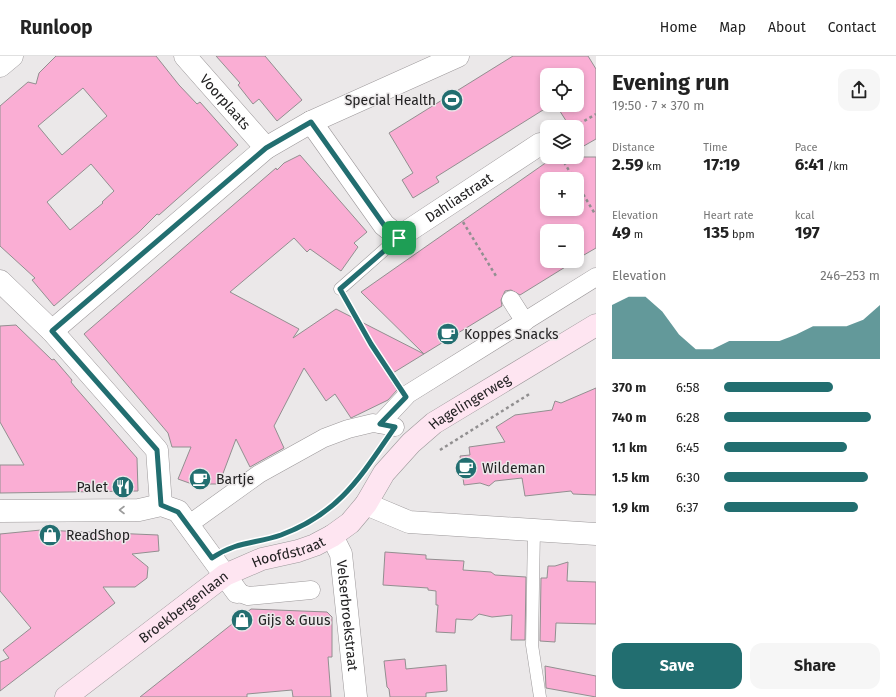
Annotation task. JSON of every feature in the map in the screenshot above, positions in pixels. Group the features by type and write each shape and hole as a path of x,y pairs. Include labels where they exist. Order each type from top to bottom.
{"main road":[{"name":"Hagelingerweg","path":"366,504 384,473 411,443 434,423 596,325"},
{"name":"Hoofdstraat","path":"231,584 262,559 298,551 315,545 332,536 350,523 366,504"},
{"name":"Broekbergenlaan","path":"66,697 231,584"}],"street":[{"path":"0,66 12,56"},
{"name":"Voorplaats","path":"185,56 266,148"},
{"path":"52,331 266,148 311,122 458,56"},
{"path":"311,122 384,225 399,238"},
{"name":"Dahliastraat","path":"399,238 540,144"},
{"path":"188,525 259,474 324,438 348,429 373,423 388,425 406,397 596,277"},
{"path":"0,281 52,331 157,450 161,505"},
{"path":"511,300 525,322"},
{"path":"366,504 409,522 596,534"},
{"path":"0,511 139,510 161,505 178,512 231,584"},
{"name":"Velserbroekstraat","path":"332,536 341,554 356,697"},
{"name":"Broekbergenlaan","path":"231,584 248,596 311,590"}],"lane":[{"path":"340,289 399,238"},
{"path":"534,530 532,646 540,697"}],"path":[{"path":"584,121 596,114"},
{"path":"584,196 595,214"},
{"path":"452,203 496,276"},
{"path":"340,289 371,344 406,397"},
{"path":"439,450 537,389"}],"building":[{"path":"56,56 156,56 179,85 197,104 200,102 238,145 159,215 157,214 139,232 54,306 32,280 35,278 0,246 0,106 28,82 36,84 39,73","holes":["83,88 107,116 62,155 38,126","91,164 114,191 102,202 103,203 70,230 47,202"]},
{"path":"216,56 265,56 302,100 277,121 259,99 253,104 238,85 240,83"},
{"path":"513,56 588,56 596,69 596,139 584,146 584,120 566,120 560,112 584,112 584,68 540,68 540,112 436,177 439,182 413,198 402,180 413,173 389,133"},
{"path":"300,155 367,232 354,243 358,247 341,271 310,249 307,252 294,238 230,292 299,329 293,338 336,309 424,354 388,376 397,390 388,400 351,418 335,394 326,401 304,368 274,426 284,448 250,467 236,439 219,484 192,484 178,479 191,447 172,447 168,433 84,334 276,168 277,170 284,163"},
{"path":"584,157 596,157 596,248 584,255 584,224 540,224 540,268 564,268 520,295 511,290 505,291 501,300 502,306 424,354 361,292 544,164 584,164"},
{"path":"16,325 52,360 54,359 72,380 71,382 75,387 137,458 138,491 0,493 0,465 24,465 0,422 0,326"},
{"path":"596,388 596,495 573,494 571,491 525,496 522,478 495,481 489,486 480,483 464,485 460,456 470,455 469,447 505,442 496,427 515,415 552,410 555,401 561,403"},
{"path":"41,530 158,535 159,551 132,554 148,567 147,578 135,587 103,587 115,603 0,691 0,662 9,658 3,650 31,628 0,591 0,534"},
{"path":"385,552 426,555 426,559 464,561 463,570 491,572 495,575 526,577 525,640 511,640 512,615 492,617 479,614 472,620 456,619 455,633 436,632 438,605 436,605 436,591 428,590 428,588 383,585"},
{"path":"568,562 567,581 596,582 596,624 556,623 555,642 540,641 541,578 547,578 548,566 555,566"},
{"path":"251,609 327,612 332,617 332,657 328,657 331,697 293,697 292,690 247,694 247,697 140,697"},
{"path":"405,659 406,669 446,665 447,691 426,693 426,697 390,697 389,689 387,687 384,661"},
{"path":"545,666 596,676 596,697 546,688"}],"place":[{"name":"Special Health","path":"452,100"},
{"name":"Koppes Snacks","path":"448,334"},
{"name":"Wildeman","path":"466,468"},
{"name":"Bartje","path":"200,479"},
{"name":"Palet","path":"123,487"},
{"name":"ReadShop","path":"50,535"},
{"name":"Gijs & Guus","path":"242,620"}],"route":[{"path":"311,122 384,225 399,238 340,289 371,344 406,397 380,424 395,427 347,493 321,516 296,529 269,539 233,546 212,558 178,512 161,505 157,450 52,331 266,148 311,122"}]}
